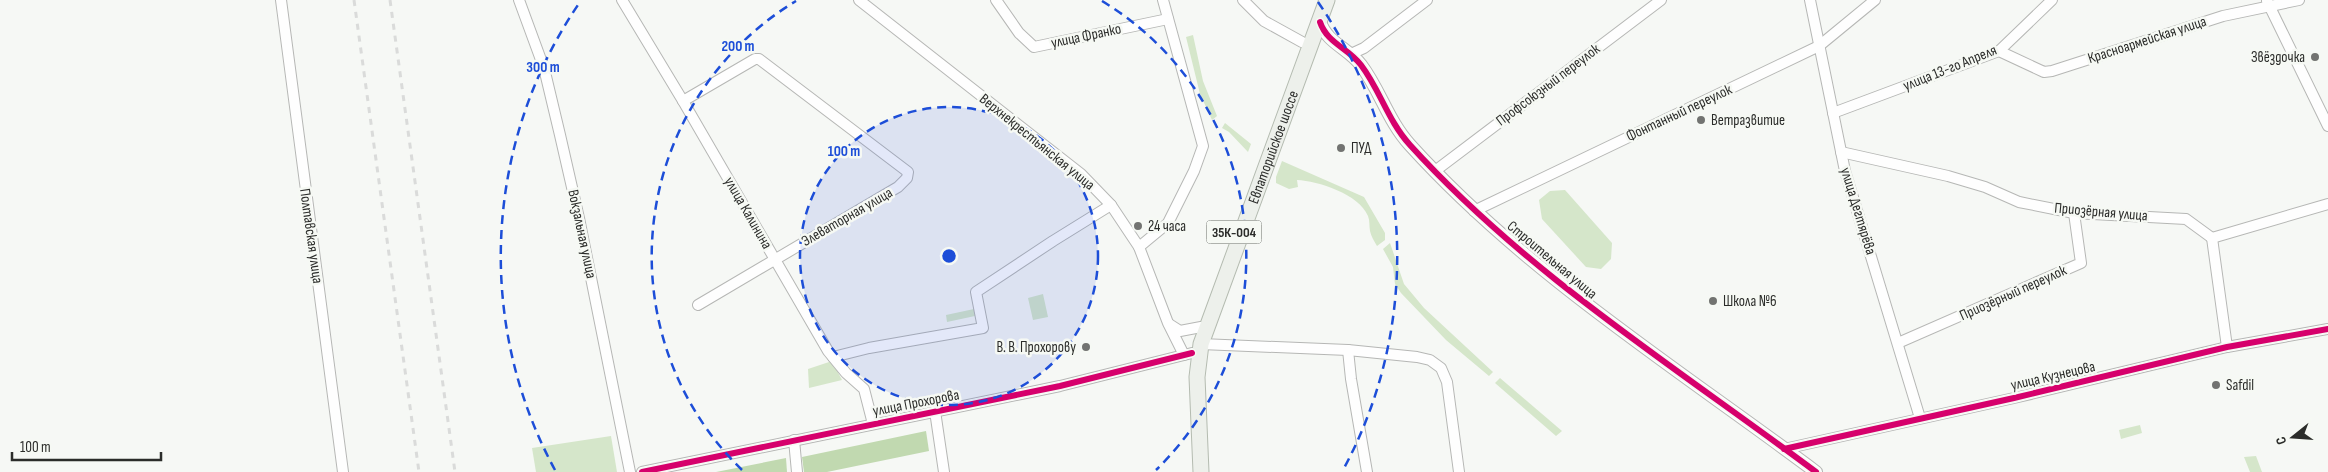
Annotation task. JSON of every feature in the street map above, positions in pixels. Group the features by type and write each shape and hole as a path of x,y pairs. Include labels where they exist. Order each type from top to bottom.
{"main road":[{"name":"Евпаторийское шоссе","path":"1201,472 1197,377 1193,351 1306,46 1318,0"},
{"name":"Евпаторийское шоссе","path":"1192,472 1189,377 1193,351 1306,46 1320,22 1327,0"}],"street":[{"name":"Полтавская улица","path":"281,0 343,472"},
{"name":"Вокзальная улица","path":"519,0 544,68 560,135 579,218 630,472"},
{"name":"улица Калинина","path":"622,0 833,358 846,374 864,389 873,424"},
{"name":"Верхнекрестьянская улица","path":"858,0 1081,174 1111,205 1139,247 1168,323 1193,351"},
{"name":"улица Франко","path":"996,0 1019,33 1034,47 1167,15"},
{"path":"1139,247 1168,223 1194,171 1203,146 1163,0"},
{"path":"1243,0 1264,21 1306,46 1340,47"},
{"path":"1351,54 1364,48 1427,0"},
{"name":"Профсоюзный переулок","path":"1435,171 1661,0"},
{"name":"улица Дегтярёва","path":"1810,0 1834,113 1844,171 1920,418"},
{"name":"Фонтанный переулок","path":"1474,211 1819,46 1875,0"},
{"name":"улица 13-го Апреля","path":"1834,113 1999,51 2052,0"},
{"name":"Красноармейская улица","path":"1999,51 2044,72 2052,71 2268,3 2299,0"},
{"path":"2268,3 2328,126"},
{"name":"Строительная улица","path":"1320,22 1328,37 1351,54 1361,65 1400,131 1474,211 1594,310 1816,472"},
{"name":"Элеваторная улица","path":"683,101 755,59 759,59 908,172 907,178 898,187 698,305"},
{"name":"Приозёрная улица","path":"1841,152 1948,176 1985,187 2019,202 2074,213 2186,219 2212,238"},
{"path":"2226,348 2212,238 2328,204"},
{"path":"833,358 869,348 983,328 976,292 1111,205"},
{"name":"Приозёрный переулок","path":"1898,343 2081,263 2074,213"},
{"path":"1168,323 1180,332 1201,327"},
{"name":"улица Кузнецова","path":"1784,449 2014,398 2226,348 2328,330"},
{"path":"1348,350 1367,472"},
{"name":"улица Прохорова","path":"642,472 1060,386 1193,351 1348,350 1417,357 1430,360 1441,368 1447,382 1460,472"},
{"path":"935,411 944,472"},
{"path":"794,440 797,472"}],"green space":[{"path":"1193,35 1203,81 1217,116 1212,120 1200,94 1186,37"},
{"path":"1225,123 1251,144 1248,152 1229,132 1222,128"},
{"path":"1282,161 1364,197 1385,233 1385,240 1377,246 1370,233 1368,216 1356,201 1347,195 1326,186 1306,181 1297,180 1298,187 1289,189 1276,183 1276,177"},
{"path":"1565,190 1612,243 1611,259 1601,269 1586,267 1542,219 1539,200 1550,191"},
{"path":"1390,243 1404,284 1424,308 1493,372 1489,376 1446,340 1401,293 1395,284 1393,267 1383,249"},
{"path":"1043,294 1048,317 1033,320 1028,298"},
{"path":"974,309 975,316 947,322 946,315"},
{"path":"832,361 842,380 809,388 808,369"},
{"path":"1500,378 1562,431 1556,436 1495,383"},
{"path":"2140,425 2142,433 2121,439 2119,430"},
{"path":"926,431 929,451 827,472 804,472 802,457"},
{"path":"611,436 617,472 536,472 532,448"},
{"path":"2256,456 2262,472 2250,472 2244,457"},
{"path":"786,458 787,472 716,472"}],"railway":[{"path":"354,0 419,472"},
{"path":"390,0 455,472"}],"cycle path":[{"path":"1320,22 1328,35 1361,65 1402,136 1455,192 1503,236 1605,318 1816,472"},
{"path":"1784,449 2014,398 2227,347 2328,329"},
{"path":"642,472 1060,386 1192,353"}],"place":[{"name":"Звёздочка","path":"2315,57"},
{"name":"Ветразвитие","path":"1701,120"},
{"name":"ПУД","path":"1341,148"},
{"name":"24 часа","path":"1138,226"},
{"name":"Школа №6","path":"1713,301"},
{"name":"В. В. Прохорову","path":"1086,347"},
{"name":"Safdil","path":"2216,385"}]}
